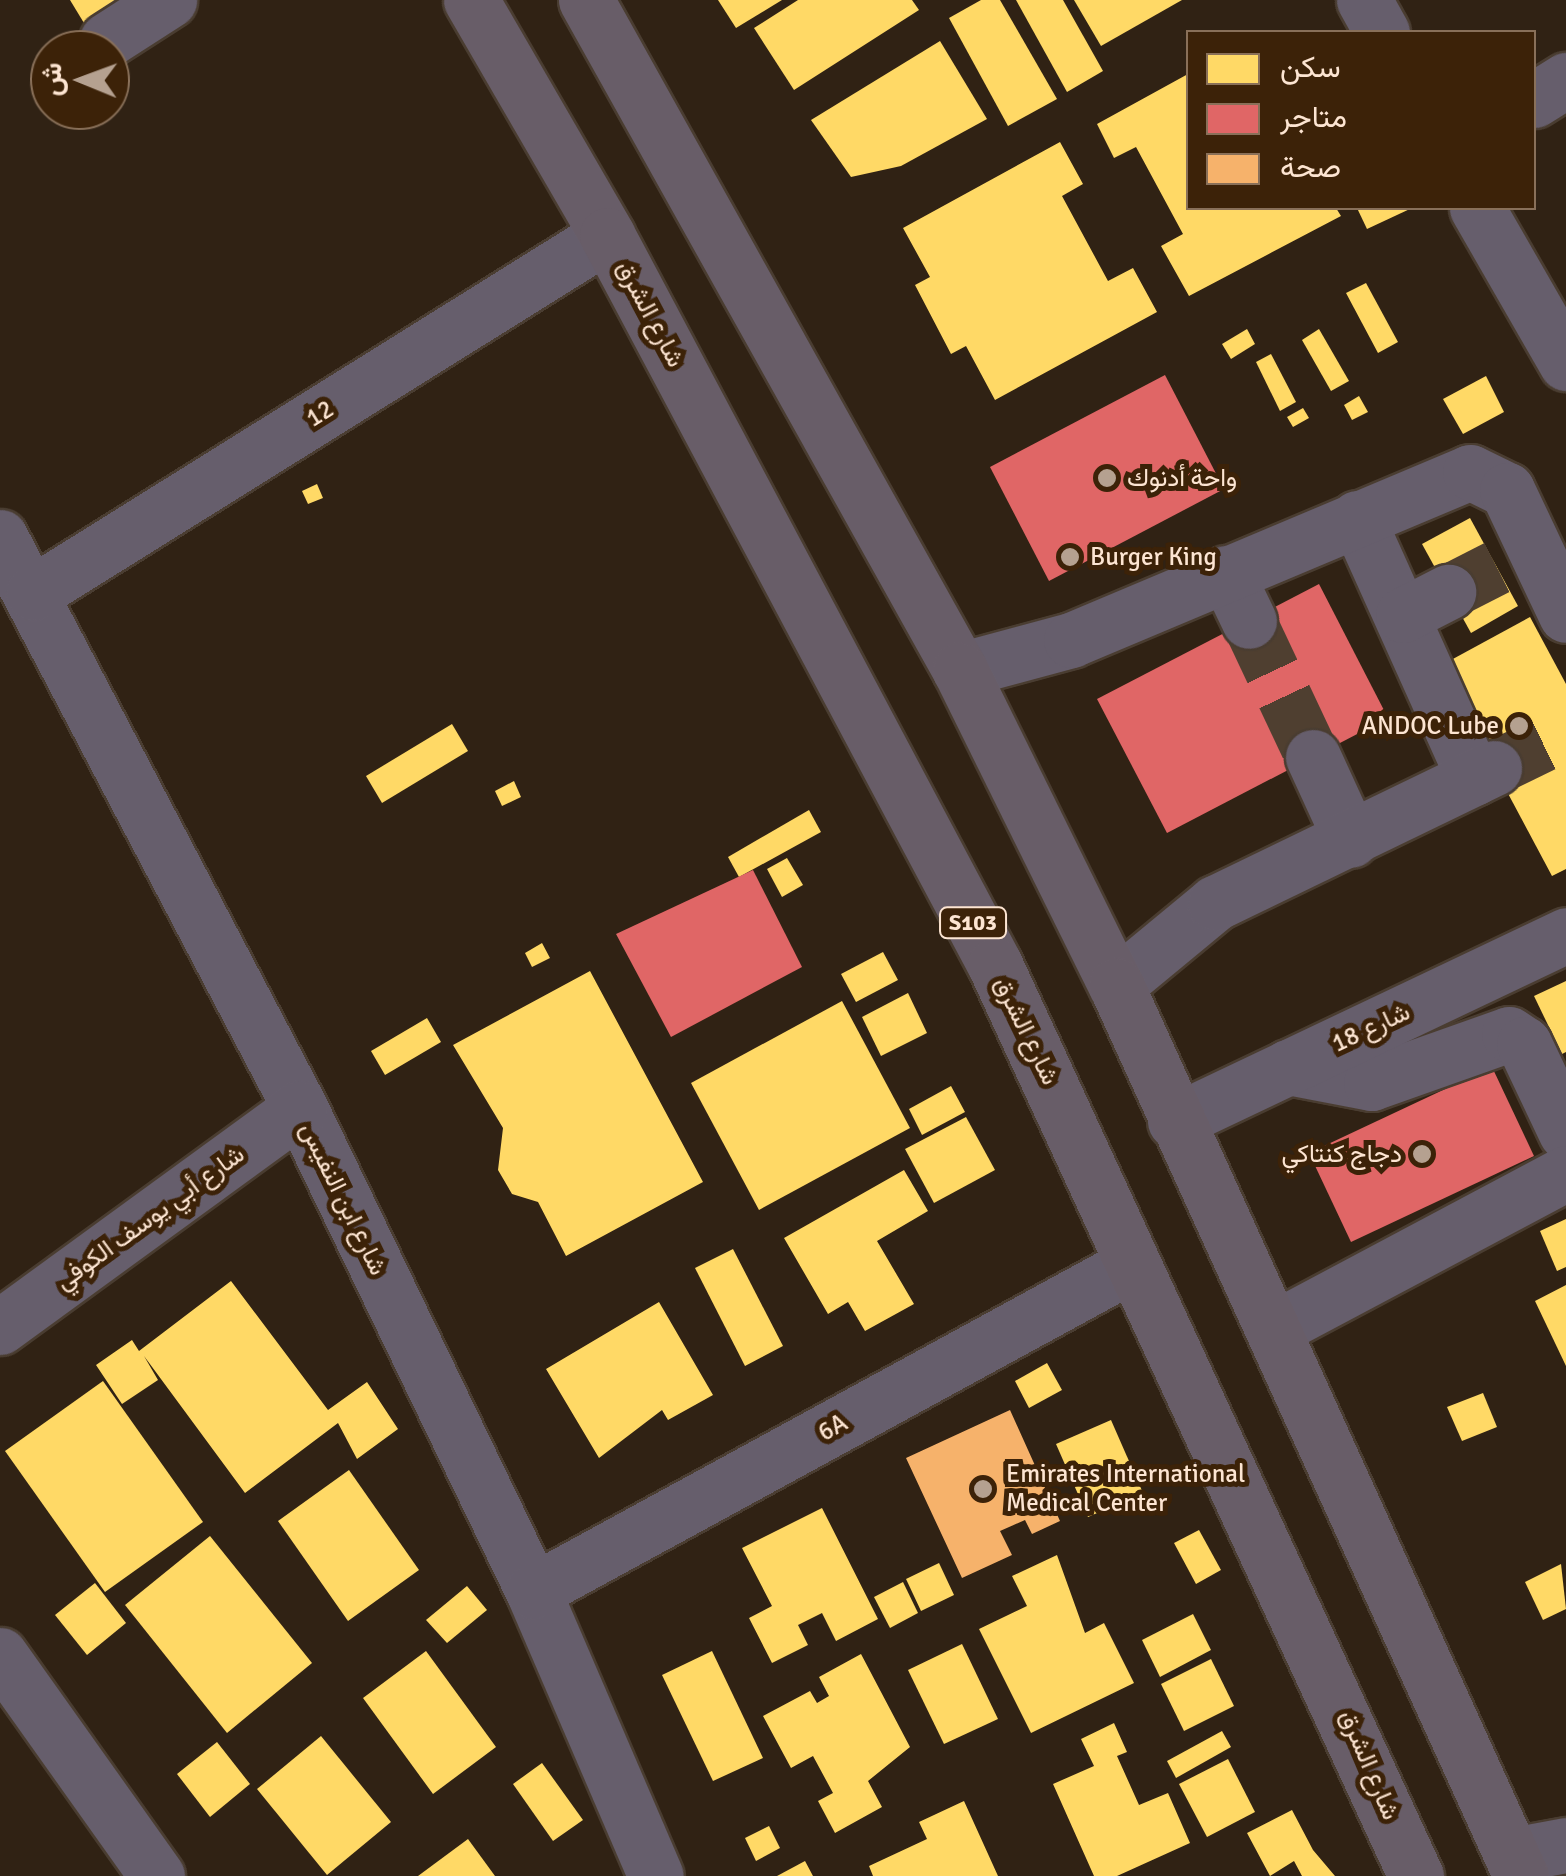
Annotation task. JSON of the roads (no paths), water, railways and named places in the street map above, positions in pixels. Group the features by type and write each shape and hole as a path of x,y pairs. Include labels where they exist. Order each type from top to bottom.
{"main road":[{"name":"شارع الشرق","path":"470,0 608,235 929,836 1134,1264 1416,1876"},
{"path":"586,0 960,670 1116,985 1516,1866"}],"street":[{"path":"122,30 168,0"},
{"path":"1364,0 1381,30"},
{"path":"1536,99 1566,80"},
{"path":"1478,210 1566,363"},
{"name":"12","path":"33,593 608,235"},
{"path":"960,670 1035,654 1238,597 1358,518 1485,473 1508,490 1516,559 1566,614"},
{"path":"1116,985 1178,925 1484,773 1426,603 1358,518"},
{"name":"شارع ابن النفيس","path":"0,536 300,1108 533,1590 656,1876"},
{"path":"1313,757 1351,840"},
{"name":"شارع 18","path":"1176,1121 1566,935"},
{"path":"1288,1067 1372,1083 1509,1034 1524,1044 1566,1133"},
{"name":"شارع أبي يوسف الكوفي","path":"0,1327 300,1108"},
{"path":"1273,1329 1566,1173"},
{"name":"6A","path":"533,1590 1134,1264"},
{"path":"0,1655 148,1873"},
{"path":"1516,1866 1566,1844"}],"tunnel":[{"path":"1448,592 1497,567"},
{"path":"1249,621 1313,757"},
{"path":"1494,768 1566,733"}],"place":[{"name":"واحة أدنوك","path":"1107,478"},
{"name":"Burger King","path":"1070,557"},
{"name":"ANDOC Lube","path":"1519,726"},
{"name":"دجاج كنتاكي","path":"1422,1154"},
{"name":"Emirates International Medical Center","path":"983,1489"}]}
